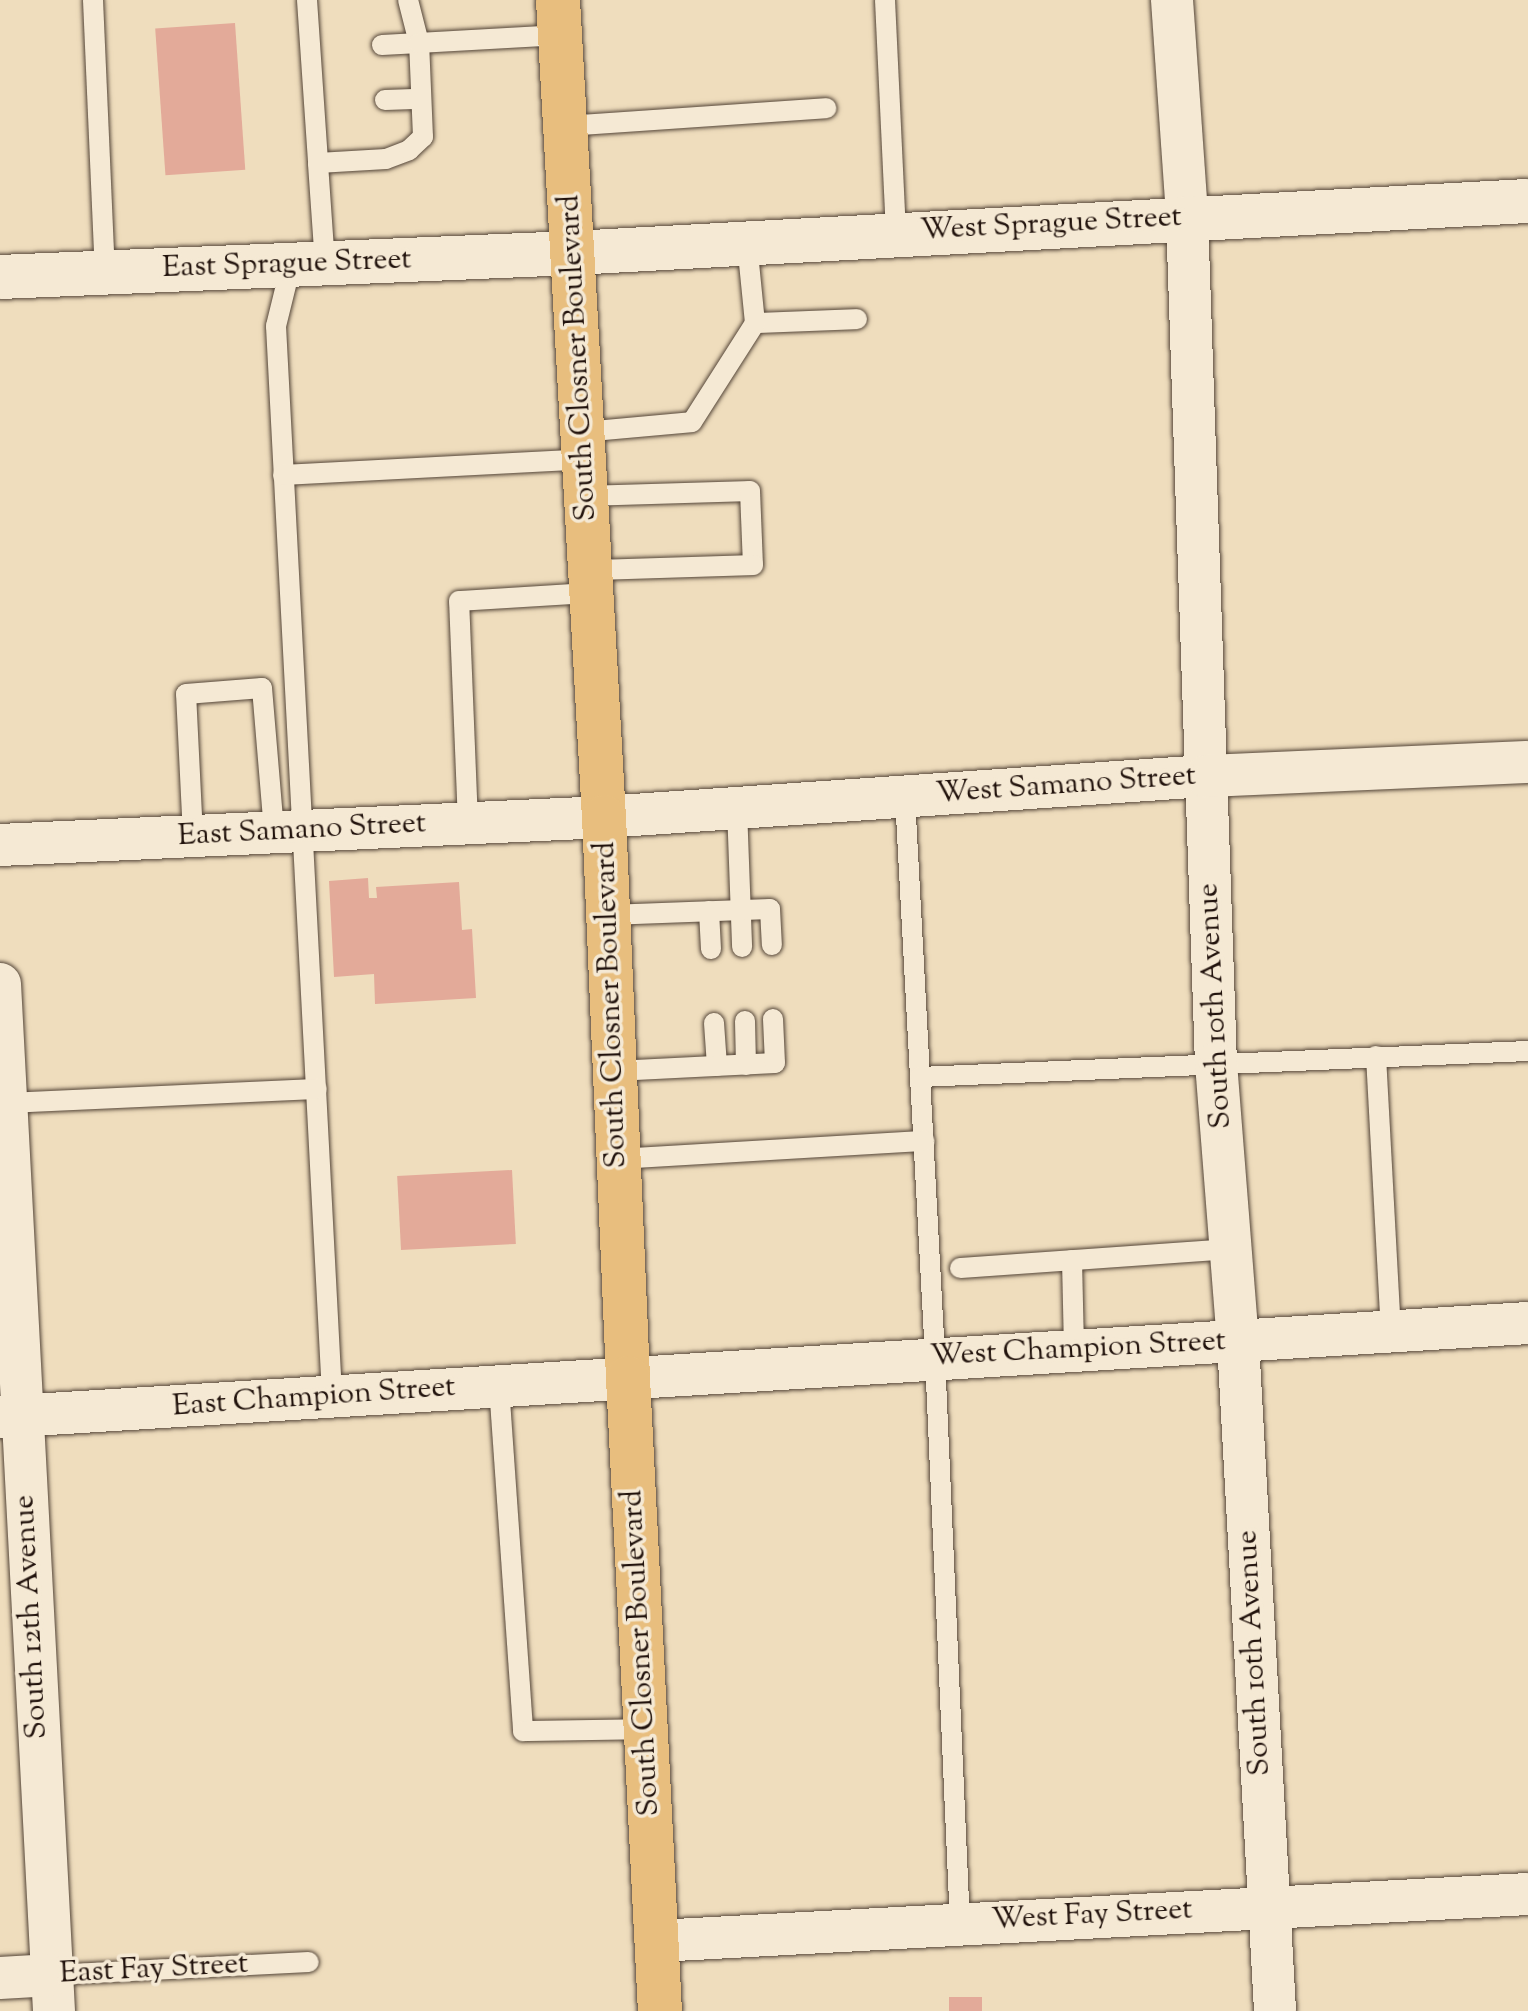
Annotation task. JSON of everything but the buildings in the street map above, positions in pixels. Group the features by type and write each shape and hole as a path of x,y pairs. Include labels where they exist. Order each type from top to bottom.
{"main road":[{"name":"South Closner Boulevard","path":"559,18 604,817 660,2011"}],"street":[{"name":"South 10th Avenue","path":"1172,0 1187,217 1216,1063 1238,1342 1275,2011"},
{"name":"West Sprague Street","path":"573,253 1187,217 1528,201"},
{"name":"East Sprague Street","path":"0,277 573,253"},
{"name":"West Samano Street","path":"604,817 1206,776 1528,762"},
{"name":"East Samano Street","path":"0,845 604,817"},
{"name":"South 12th Avenue","path":"0,984 6,1103 11,1416 53,1993"},
{"name":"West Champion Street","path":"628,1378 1528,1323"},
{"name":"East Champion Street","path":"11,1416 628,1378"},
{"name":"West Fay Street","path":"657,1941 1528,1894"},
{"name":"East Fay Street","path":"0,1978 53,1993"}],"lane":[{"path":"93,0 105,273"},
{"path":"289,832 283,475 276,326 308,265 318,163 322,104 318,47 307,0"},
{"path":"318,163 386,159 409,150 423,137 419,43 408,0"},
{"path":"885,0 896,234"},
{"path":"382,45 419,43 559,18"},
{"path":"385,100 421,99"},
{"path":"565,126 826,108"},
{"path":"585,462 692,422 755,323 747,243"},
{"path":"755,323 857,319"},
{"path":"283,475 585,462 750,491 753,565 591,582 459,601 468,823"},
{"path":"193,836 186,694 262,688 289,832 317,1089 332,1396"},
{"path":"905,797 935,1357 960,1924"},
{"path":"737,808 742,947"},
{"path":"608,915 770,909 772,945"},
{"path":"709,911 711,949"},
{"path":"615,1071 775,1063 773,1019"},
{"path":"745,1021 746,1065"},
{"path":"714,1023 717,1066"},
{"path":"920,1077 1528,1051"},
{"path":"1376,1056 1391,1329"},
{"path":"6,1103 317,1089"},
{"path":"842,1132 859,1145"},
{"path":"781,1150 798,1134"},
{"path":"619,1159 924,1141"},
{"path":"960,1268 1231,1249"},
{"path":"1072,1260 1074,1350"},
{"path":"499,1386 523,1731 646,1729"},
{"name":"East Fay Street","path":"53,1993 309,1962"}]}
